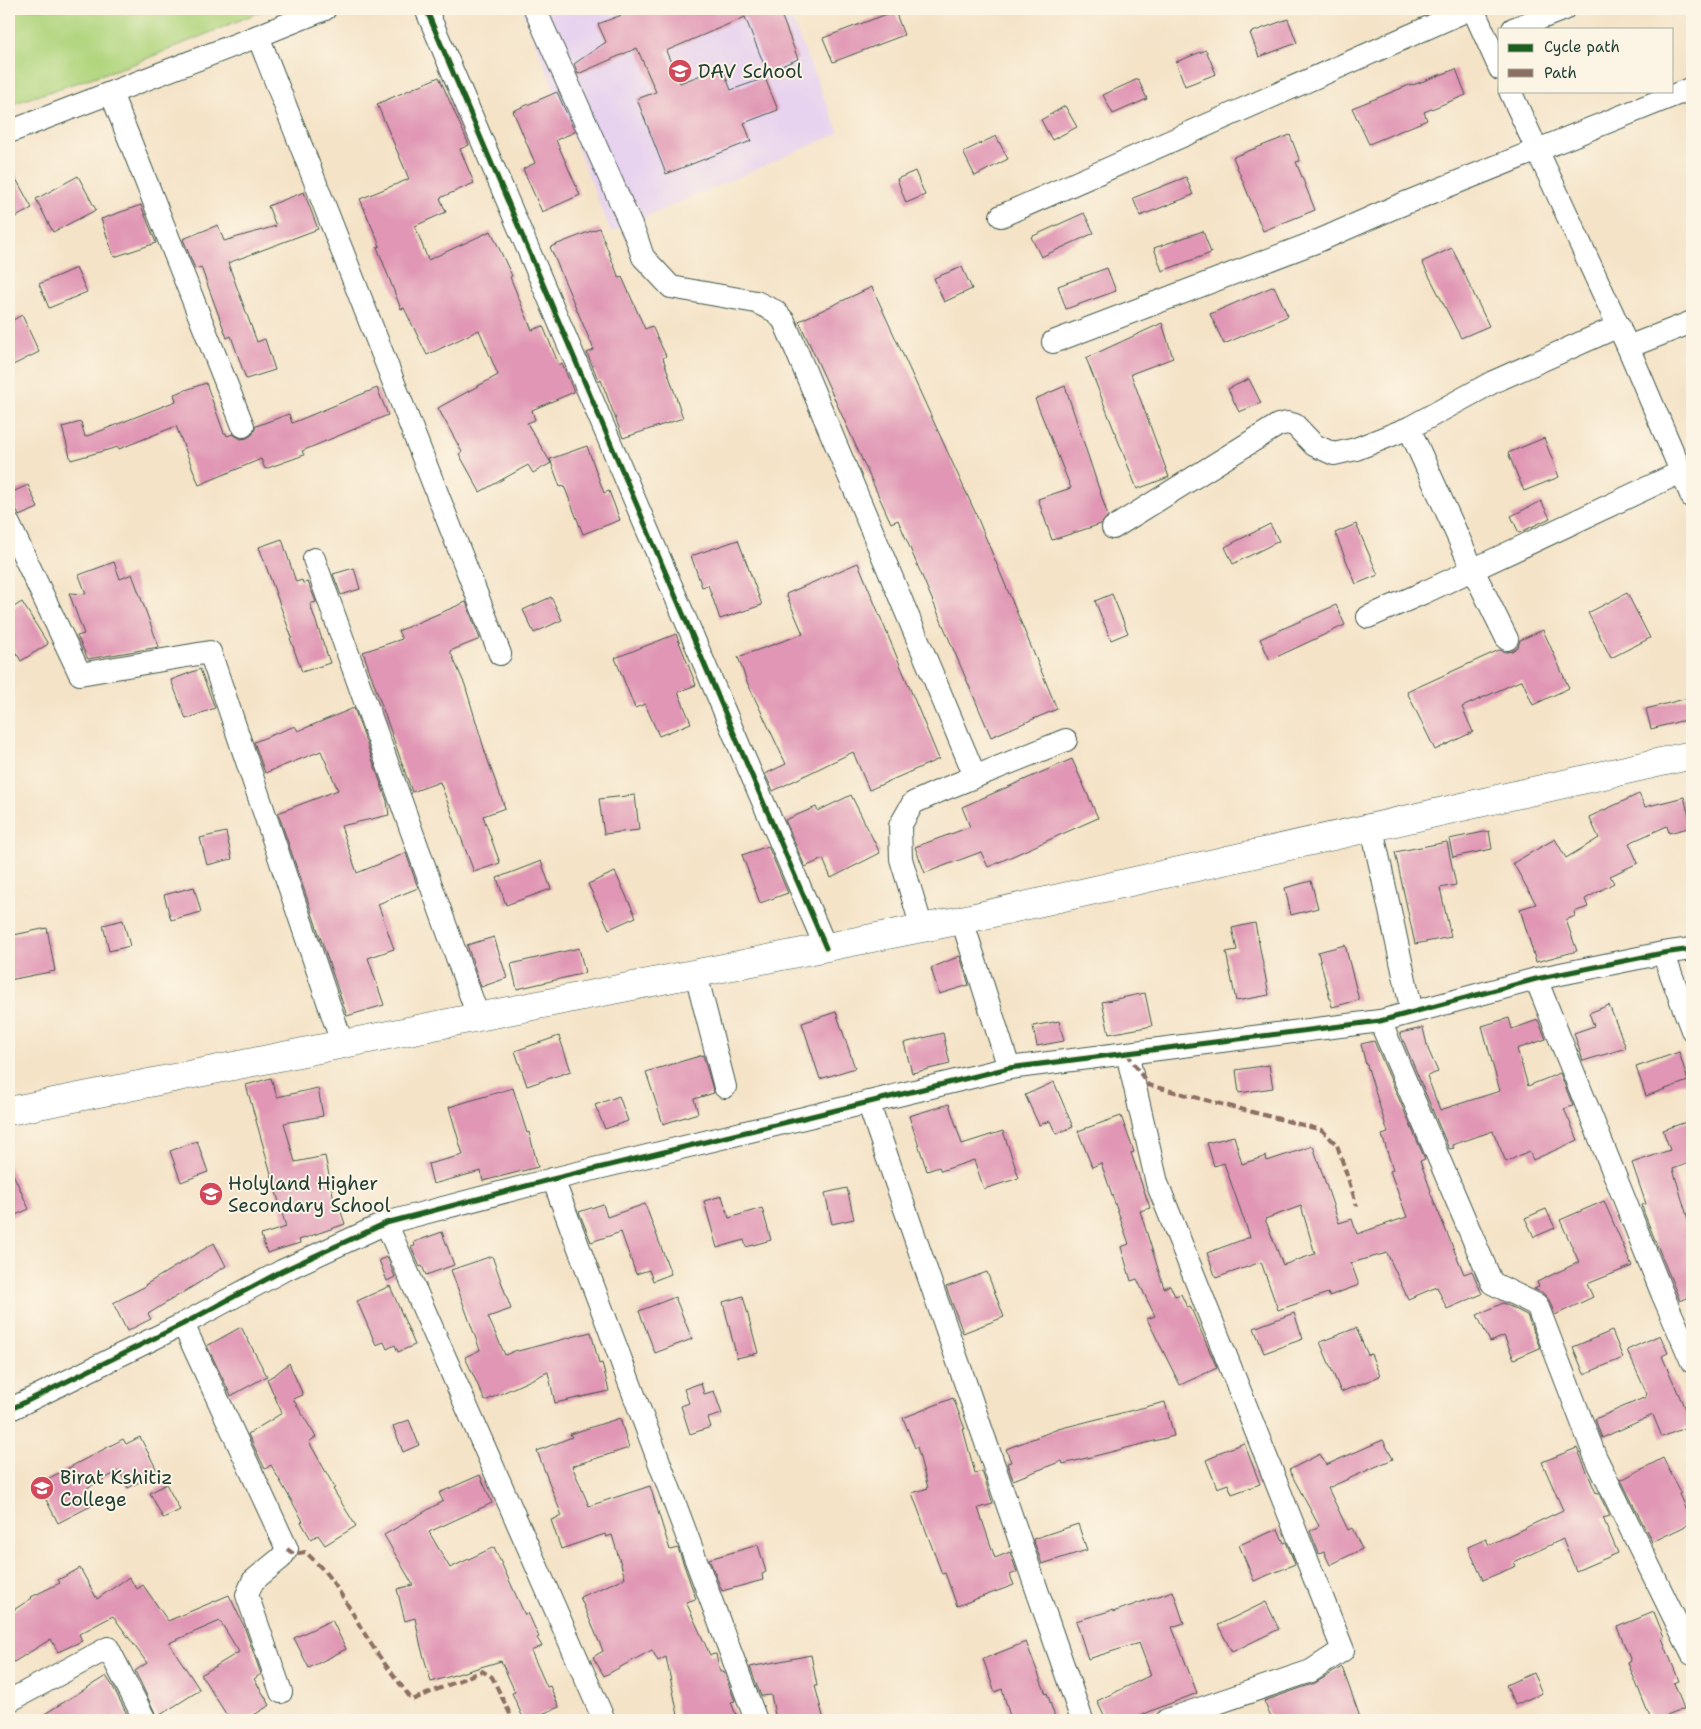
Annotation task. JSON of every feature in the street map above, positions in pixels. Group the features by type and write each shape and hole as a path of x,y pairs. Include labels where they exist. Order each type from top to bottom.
{"main road":[{"path":"9,1111 962,920 1692,756"}],"street":[{"path":"9,132 325,9"},
{"path":"426,9 826,948"},
{"path":"535,9 637,239 643,257 671,287 756,302 775,311 784,321 975,776"},
{"path":"1001,216 1472,9 1493,37 1498,60"},
{"path":"1516,28 1564,9"},
{"path":"258,36 500,654"},
{"path":"1053,342 1318,241 1393,208 1692,88"},
{"path":"1510,92 1619,326 1692,497"},
{"path":"111,93 243,426"},
{"path":"1628,347 1692,322"},
{"path":"1113,528 1278,425 1288,423 1295,425 1314,445 1334,454 1356,450 1409,428 1494,382 1619,326"},
{"path":"1409,428 1506,639"},
{"path":"1368,617 1681,472"},
{"path":"9,524 80,674 210,652 342,1043"},
{"path":"314,558 478,1016"},
{"path":"922,928 901,859 900,826 913,803 1066,740"},
{"path":"1372,828 1412,1012"},
{"path":"962,920 1009,1068"},
{"path":"9,1410 182,1324 282,1271 386,1222 553,1179 1009,1068 1380,1020 1536,979 1663,953 1692,949"},
{"path":"1663,953 1692,1030"},
{"path":"696,974 725,1087"},
{"path":"1536,979 1662,1293 1692,1362"},
{"path":"1380,1020 1492,1283 1537,1305 1595,1456 1692,1654"},
{"path":"1127,1053 1157,1183 1343,1650 1311,1671 1167,1720"},
{"path":"868,1102 1082,1720"},
{"path":"553,1179 756,1720"},
{"path":"386,1222 604,1720"},
{"path":"182,1324 287,1549 281,1558 253,1581 247,1595 281,1692"},
{"path":"9,1701 108,1648 145,1720"}],"shaded area":[{"name":"DAV School","path":"522,9 787,9 839,133 611,232"}],"green space":[{"path":"9,9 267,9 136,63 9,105"}],"building":[{"path":"637,9 779,9 798,59 767,72 745,17 666,51 680,83 722,67 731,90 765,78 778,110 744,123 751,141 666,174 637,99 656,92 637,48 578,74 574,64 606,42 598,24"},
{"path":"895,11 904,35 833,62 823,38"},
{"path":"1288,19 1297,43 1259,57 1250,33"},
{"path":"1206,50 1216,74 1185,86 1176,62"},
{"path":"1456,69 1466,95 1424,112 1427,120 1369,144 1352,108"},
{"path":"439,77 469,145 460,149 474,183 440,198 446,212 415,226 428,260 491,231 512,276 510,277 532,330 543,326 559,365 562,363 574,392 532,410 535,420 527,423 551,463 533,473 528,465 480,492 459,454 462,452 438,408 498,375 479,330 427,355 404,308 401,309 377,247 380,246 360,199 409,179 377,104"},
{"path":"1138,79 1147,99 1113,114 1103,95"},
{"path":"557,92 575,132 556,140 580,195 542,212 523,169 535,163 513,111"},
{"path":"1065,106 1077,127 1052,140 1041,120"},
{"path":"1290,135 1300,161 1296,162 1315,210 1263,231 1233,157"},
{"path":"996,136 1008,159 975,176 963,152"},
{"path":"9,166 32,208 9,221"},
{"path":"915,171 925,195 906,203 897,179"},
{"path":"78,176 96,210 53,232 36,199"},
{"path":"1186,177 1193,195 1140,216 1133,198"},
{"path":"304,192 318,229 228,263 257,342 265,339 275,370 246,379 231,336 227,338 201,267 195,269 183,239 218,225 224,241 276,226 268,206"},
{"path":"141,205 156,243 114,257 101,219"},
{"path":"1084,213 1094,233 1041,257 1031,237"},
{"path":"599,228 619,278 622,277 645,329 652,326 666,356 663,358 683,418 623,438 601,380 599,382 587,353 594,350 550,247"},
{"path":"1203,231 1211,253 1162,271 1154,248"},
{"path":"1452,248 1489,326 1461,338 1422,262"},
{"path":"962,267 972,289 944,302 934,278"},
{"path":"76,268 87,292 49,308 39,284"},
{"path":"1107,268 1116,291 1066,309 1058,286"},
{"path":"1274,286 1288,316 1224,344 1210,314"},
{"path":"872,287 975,512 1057,709 991,737 898,520 891,523 799,321"},
{"path":"22,315 39,352 9,367 9,322"},
{"path":"1162,323 1173,358 1131,374 1169,477 1137,489 1086,358"},
{"path":"1249,379 1261,403 1239,412 1228,389"},
{"path":"206,383 224,433 227,436 233,434 241,439 253,434 256,426 289,414 292,423 377,388 388,415 302,451 304,455 265,469 261,459 199,485 176,426 119,449 118,447 71,460 62,427 81,422 85,437 176,401 174,394"},
{"path":"1065,386 1108,516 1101,524 1052,540 1038,499 1071,488 1035,399"},
{"path":"1544,438 1559,477 1524,491 1508,453"},
{"path":"587,446 604,493 609,491 620,520 583,534 564,486 560,487 550,459"},
{"path":"28,485 38,508 19,516 10,493"},
{"path":"1541,501 1550,518 1519,533 1511,516"},
{"path":"1270,524 1279,541 1233,564 1225,547"},
{"path":"1356,524 1378,575 1356,584 1335,533"},
{"path":"282,539 296,582 302,580 303,583 308,582 316,602 310,604 330,663 302,672 290,638 292,638 259,547"},
{"path":"738,540 762,605 720,619 708,585 702,587 691,556"},
{"path":"114,562 120,579 132,574 159,647 88,659 77,636 84,634 69,593 86,594 79,575"},
{"path":"858,563 939,759 869,790 853,752 773,791 765,774 786,764 747,682 738,657 803,634 786,594"},
{"path":"354,568 360,589 341,595 333,574"},
{"path":"1627,593 1650,638 1611,658 1588,613"},
{"path":"1112,594 1128,633 1111,640 1095,601"},
{"path":"551,597 562,620 534,633 523,610"},
{"path":"22,602 48,644 21,661 9,641 9,610"},
{"path":"466,602 480,639 450,651 465,685 486,755 505,808 483,816 500,863 474,872 440,782 412,792 363,652 402,639 398,631"},
{"path":"1336,605 1345,625 1270,660 1260,639"},
{"path":"1543,630 1569,688 1533,705 1522,680 1462,707 1473,732 1435,750 1407,692 1499,650 1512,651 1518,647 1520,640"},
{"path":"676,634 696,685 678,692 691,723 659,736 645,704 635,708 615,658"},
{"path":"200,669 215,708 186,719 171,680"},
{"path":"1692,697 1692,718 1651,729 1646,709"},
{"path":"354,708 387,801 389,815 341,826 357,873 406,853 418,888 378,904 394,949 368,958 384,1005 347,1016 278,813 338,790 321,751 265,773 254,742 295,726 298,731"},
{"path":"1072,759 1098,818 988,867 981,852 925,873 915,847 970,827 962,807"},
{"path":"1639,794 1645,807 1684,797 1692,827 1669,833 1667,826 1629,843 1638,863 1610,876 1614,883 1585,899 1588,907 1574,912 1575,916 1566,920 1577,951 1536,962 1520,909 1536,904 1513,863 1555,839 1566,858 1599,838 1589,817"},
{"path":"635,795 639,830 604,834 599,799"},
{"path":"851,795 880,853 831,878 823,859 805,867 785,820 816,807 818,811"},
{"path":"1489,831 1492,849 1453,857 1449,839"},
{"path":"226,832 232,859 207,865 200,838"},
{"path":"1447,842 1456,885 1440,888 1451,937 1415,944 1395,852"},
{"path":"768,846 788,893 760,903 742,855"},
{"path":"541,861 551,889 506,905 497,878"},
{"path":"615,872 636,917 609,929 588,884"},
{"path":"1311,881 1318,908 1291,915 1285,888"},
{"path":"194,887 201,912 171,920 164,895"},
{"path":"123,920 130,946 109,951 103,925"},
{"path":"1255,923 1269,995 1236,1001 1226,952 1237,950 1232,928"},
{"path":"47,928 55,971 9,980 9,936"},
{"path":"494,937 507,978 481,987 467,945"},
{"path":"1345,945 1359,1000 1332,1007 1318,952"},
{"path":"579,948 585,973 517,989 511,964"},
{"path":"960,956 969,985 939,994 931,968"},
{"path":"1145,993 1152,1026 1109,1034 1102,1002"},
{"path":"1609,1005 1626,1048 1583,1061 1574,1033 1594,1026 1589,1013"},
{"path":"836,1012 855,1068 820,1079 802,1023"},
{"path":"1509,1018 1512,1029 1538,1020 1546,1039 1517,1049 1528,1086 1560,1073 1573,1106 1564,1109 1578,1140 1533,1160 1529,1151 1506,1162 1493,1131 1452,1145 1454,1148 1449,1149 1400,1033 1423,1028 1428,1049 1438,1072 1427,1076 1440,1110 1500,1091 1482,1026"},
{"path":"1059,1021 1064,1041 1037,1046 1033,1026"},
{"path":"943,1033 950,1064 912,1073 904,1043"},
{"path":"559,1036 571,1071 527,1086 515,1051"},
{"path":"1374,1041 1425,1159 1420,1161 1430,1192 1464,1274 1472,1271 1482,1294 1447,1309 1437,1287 1408,1299 1387,1253 1351,1263 1359,1285 1329,1296 1328,1293 1278,1310 1261,1262 1216,1278 1207,1253 1250,1237 1224,1163 1214,1166 1207,1143 1234,1136 1242,1164 1266,1156 1267,1161 1313,1146 1339,1223 1352,1219 1357,1234 1407,1217 1390,1171 1393,1170 1382,1135 1388,1133 1361,1044","holes":["1301,1206 1315,1254 1283,1265 1265,1219"]},
{"path":"1679,1052 1688,1081 1646,1096 1636,1067"},
{"path":"703,1055 714,1093 694,1099 698,1113 663,1124 646,1072"},
{"path":"1269,1065 1273,1088 1239,1093 1236,1070"},
{"path":"271,1078 277,1097 318,1088 323,1116 284,1123 295,1162 325,1156 335,1204 338,1203 345,1224 299,1240 300,1243 267,1253 261,1235 286,1227 246,1085"},
{"path":"1054,1082 1073,1127 1056,1134 1050,1121 1039,1125 1025,1095"},
{"path":"513,1088 527,1133 529,1132 538,1167 483,1181 481,1171 433,1184 428,1164 463,1155 449,1107"},
{"path":"619,1096 628,1121 605,1129 595,1105"},
{"path":"949,1104 962,1144 1003,1131 1019,1178 984,1189 974,1160 941,1171 939,1167 927,1171 909,1116"},
{"path":"1121,1116 1134,1152 1131,1153 1150,1208 1140,1211 1164,1288 1170,1285 1175,1296 1181,1294 1187,1307 1190,1306 1217,1368 1180,1385 1147,1319 1155,1316 1137,1279 1131,1281 1121,1247 1129,1244 1101,1163 1092,1167 1078,1131"},
{"path":"1692,1120 1692,1162 1673,1169 1692,1233 1692,1296 1680,1301 1644,1213 1642,1205 1646,1204 1632,1163 1670,1150 1663,1130"},
{"path":"197,1141 208,1172 181,1182 170,1151"},
{"path":"9,1165 29,1209 9,1218"},
{"path":"847,1188 854,1219 832,1224 825,1193"},
{"path":"722,1196 729,1218 762,1208 771,1240 746,1247 744,1240 717,1248 704,1201"},
{"path":"1604,1201 1632,1266 1587,1284 1593,1297 1555,1315 1549,1300 1543,1293 1534,1289 1539,1287 1537,1282 1579,1262 1560,1220"},
{"path":"603,1204 607,1217 645,1204 671,1274 653,1281 649,1270 636,1274 621,1232 591,1242 579,1212"},
{"path":"1546,1209 1555,1228 1534,1237 1525,1218"},
{"path":"442,1232 454,1265 426,1275 422,1266 420,1267 411,1247 415,1246 414,1242"},
{"path":"214,1243 226,1266 148,1314 151,1319 127,1331 113,1303 146,1286"},
{"path":"492,1256 511,1309 488,1317 505,1355 517,1350 591,1332 599,1364 602,1363 609,1391 555,1403 548,1372 485,1401 465,1357 480,1350 451,1270"},
{"path":"387,1257 395,1277 387,1281 379,1260"},
{"path":"987,1272 1004,1317 963,1333 946,1287"},
{"path":"390,1286 415,1345 398,1352 395,1345 387,1349 384,1342 376,1345 357,1301"},
{"path":"743,1296 758,1353 737,1358 723,1302"},
{"path":"675,1297 692,1339 655,1353 639,1311"},
{"path":"1503,1303 1527,1315 1540,1348 1514,1359 1504,1336 1490,1342 1477,1315"},
{"path":"1294,1313 1303,1339 1264,1353 1254,1328"},
{"path":"241,1327 267,1376 231,1396 207,1346"},
{"path":"1356,1328 1368,1355 1371,1354 1380,1376 1341,1392 1320,1342"},
{"path":"1612,1331 1623,1358 1584,1374 1573,1347"},
{"path":"1660,1335 1668,1353 1662,1356 1692,1425 1662,1437 1653,1415 1602,1438 1595,1419 1646,1397 1645,1395 1647,1394 1627,1350"},
{"path":"289,1363 303,1395 293,1399 316,1437 309,1442 335,1488 333,1489 356,1526 325,1545 318,1535 311,1539 301,1522 303,1521 271,1465 265,1469 248,1434 282,1413 267,1379"},
{"path":"701,1383 704,1394 714,1391 722,1414 708,1418 711,1427 690,1434 681,1406 689,1403 684,1389"},
{"path":"953,1398 965,1429 963,1429 975,1473 982,1471 993,1504 978,1508 995,1558 1010,1552 1017,1572 1010,1575 1014,1585 957,1606 945,1573 942,1574 912,1493 928,1488 917,1447 915,1448 903,1418"},
{"path":"1165,1402 1174,1436 1063,1464 1062,1461 1013,1480 1007,1463 1011,1462 1006,1449 1058,1429"},
{"path":"620,1418 629,1448 572,1466 589,1506 650,1486 670,1550 678,1548 696,1599 686,1602 710,1655 716,1654 720,1672 724,1672 735,1701 731,1702 738,1720 679,1720 666,1657 658,1661 652,1650 604,1676 593,1657 603,1651 580,1597 625,1578 612,1535 606,1537 605,1534 561,1549 551,1520 562,1516 537,1451 572,1437 570,1434"},
{"path":"409,1420 419,1445 403,1452 393,1426"},
{"path":"140,1437 158,1472 128,1488 119,1471 85,1489 93,1505 58,1523 38,1484 123,1439 126,1444"},
{"path":"1383,1440 1393,1459 1328,1488 1348,1530 1352,1528 1362,1549 1330,1565 1324,1552 1319,1554 1310,1531 1319,1526 1289,1470 1320,1454 1326,1465"},
{"path":"1244,1443 1260,1484 1232,1494 1228,1484 1217,1488 1206,1460"},
{"path":"1577,1448 1596,1493 1598,1492 1610,1516 1603,1518 1618,1553 1576,1571 1563,1539 1514,1562 1516,1566 1483,1580 1468,1547 1486,1539 1489,1545 1563,1510 1542,1462"},
{"path":"1663,1458 1681,1493 1679,1494 1692,1523 1652,1542 1621,1480"},
{"path":"480,1475 492,1503 429,1532 450,1568 494,1547 525,1615 528,1613 539,1637 537,1638 542,1646 531,1651 547,1687 550,1686 559,1707 527,1720 524,1720 512,1693 515,1692 501,1661 431,1682 415,1618 405,1621 397,1589 413,1585 384,1535 443,1501 439,1493"},
{"path":"166,1484 180,1510 163,1518 150,1493"},
{"path":"1078,1524 1087,1550 1042,1564 1033,1539"},
{"path":"1278,1529 1284,1543 1286,1542 1295,1564 1254,1581 1239,1545"},
{"path":"758,1545 766,1572 762,1574 763,1580 722,1591 709,1559"},
{"path":"80,1568 97,1599 129,1577 137,1589 143,1585 168,1621 229,1595 244,1626 261,1674 254,1679 270,1705 246,1720 230,1720 201,1675 239,1652 220,1621 169,1643 200,1690 157,1717 135,1671 147,1663 113,1616 79,1634 82,1641 58,1652 51,1639 9,1665 9,1613 31,1597 60,1583 58,1580"},
{"path":"1173,1591 1184,1623 1172,1627 1197,1693 1131,1720 1106,1720 1097,1701 1151,1675 1139,1643 1088,1659 1076,1621 1113,1610 1113,1612"},
{"path":"1266,1602 1279,1629 1232,1652 1218,1625"},
{"path":"1654,1612 1679,1681 1674,1683 1684,1709 1651,1720 1628,1663 1631,1661 1617,1627"},
{"path":"332,1620 346,1649 309,1668 294,1638"},
{"path":"1026,1642 1056,1720 1011,1720 1002,1689 995,1692 983,1659"},
{"path":"811,1655 817,1686 815,1686 824,1720 776,1720 771,1695 761,1696 750,1667"},
{"path":"1342,1667 1361,1720 1272,1720 1264,1701 1315,1683"},
{"path":"1533,1673 1542,1693 1515,1705 1506,1685"},
{"path":"106,1676 130,1720 35,1720"}],"marked path":[{"path":"1127,1053 1148,1085 1322,1130 1337,1145 1357,1206"},
{"path":"287,1549 294,1554 305,1552 326,1574 343,1597 373,1647 412,1700 482,1671 492,1677 513,1720"}],"cycle path":[{"path":"426,9 826,948"},
{"path":"9,1410 183,1324 282,1271 386,1223 553,1179 1009,1068 1380,1021 1536,979 1663,953 1692,949"}],"place":[{"name":"DAV School","path":"680,71"},
{"name":"Holyland Higher Secondary School","path":"211,1194"},
{"name":"Birat Kshitiz College","path":"42,1488"}]}
